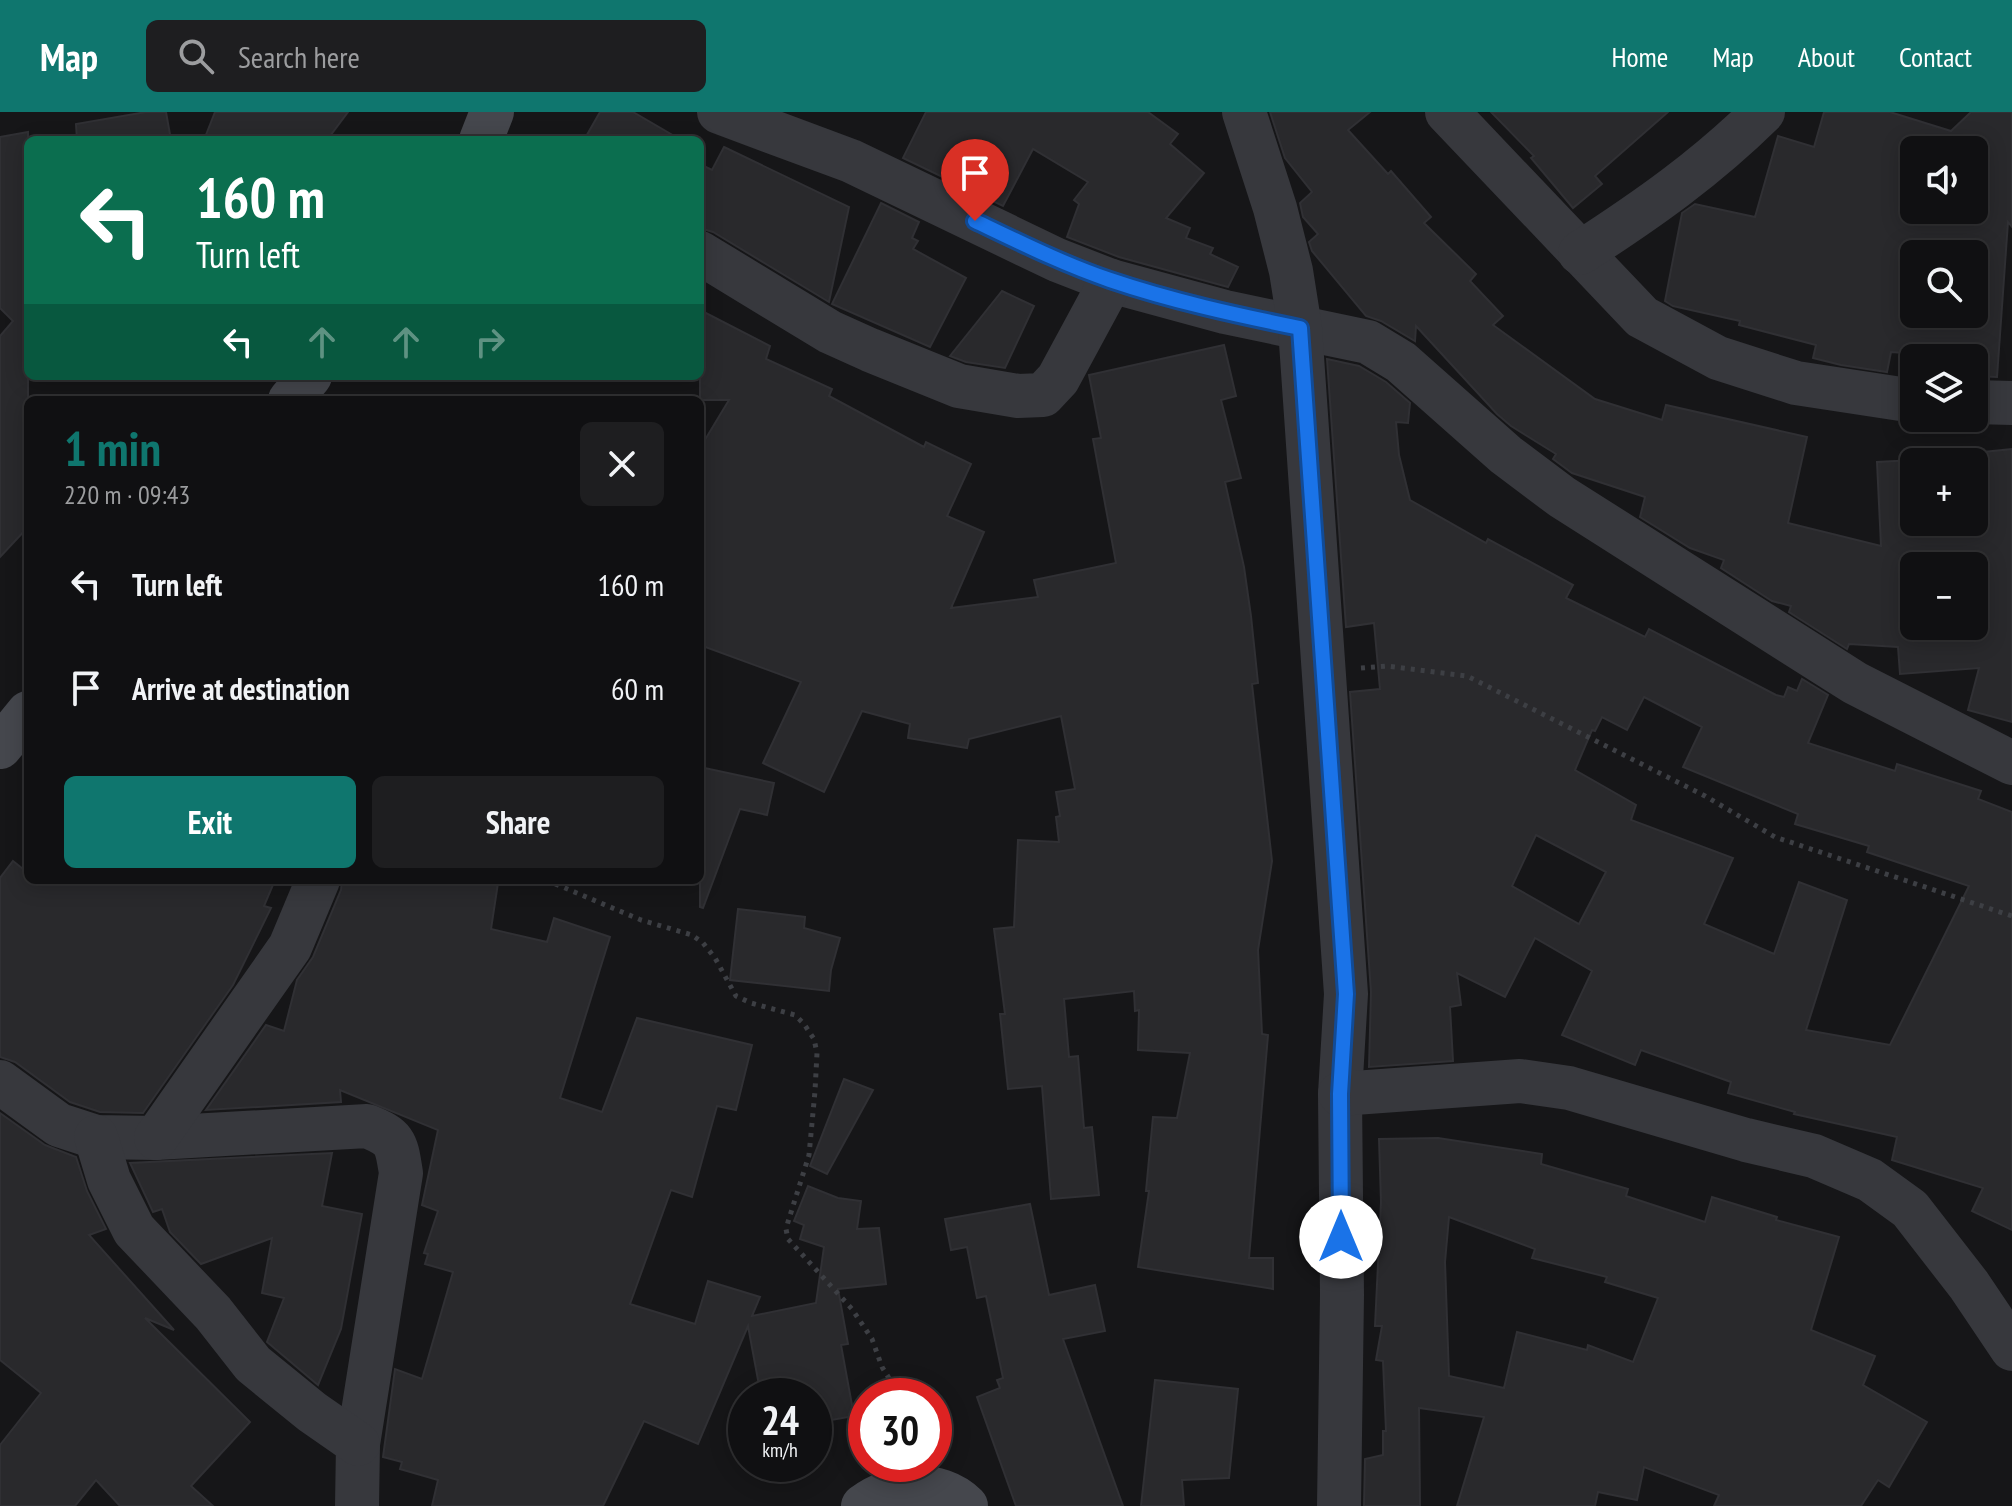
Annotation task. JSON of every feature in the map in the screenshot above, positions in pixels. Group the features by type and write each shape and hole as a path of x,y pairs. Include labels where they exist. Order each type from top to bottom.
{"main road":[{"path":"483,136 492,112"},
{"path":"293,396 307,380"},
{"path":"0,747 24,718"},
{"path":"863,1506 877,1495 918,1486 955,1495 966,1506"}],"street":[{"path":"719,112 851,161 1057,260 1111,281 1225,312 1368,342 1401,362 1506,455 1562,497 1855,683 2012,763"},
{"path":"1244,112 1275,208 1291,271 1300,328 1324,670 1346,994 1340,1094 1342,1295 1339,1506"},
{"path":"1447,112 1642,317 1718,358 1796,383 1900,399"},
{"path":"1580,253 1660,201 1722,152 1763,112"},
{"path":"704,256 844,338 959,386 1018,396 1043,395 1058,379 1111,281"},
{"path":"1988,402 2012,403"},
{"path":"156,1138 290,947 316,884"},
{"path":"1340,1094 1520,1081 1569,1088 1746,1140 1814,1156 1870,1180 1910,1209 1969,1285 2012,1349"},
{"path":"0,1082 59,1125 96,1137 156,1138 367,1126 389,1135 397,1147 401,1173 358,1444 357,1506"},
{"path":"96,1137 109,1180 134,1230 213,1313 253,1364 312,1412 358,1444"}],"path":[{"path":"1324,670 1387,666 1467,676 1649,766 1775,837 2012,916"},
{"path":"556,884 641,920 692,935 715,958 736,996 795,1015 804,1024 814,1039 817,1053 815,1091 809,1155 788,1222 788,1239 852,1309 872,1339 889,1378"}],"building":[{"path":"146,112 166,112 170,136 77,136 76,124"},
{"path":"215,112 348,112 330,136 206,136"},
{"path":"600,112 633,112 674,136 586,136"},
{"path":"926,112 1148,112 1178,134 1170,144 1204,173 1166,218 1190,228 1186,238 1213,248 1210,254 1238,267 1228,287 1119,257 1067,237 1079,204 1074,200 1088,182 1033,149 1003,206 903,158"},
{"path":"1270,112 1370,112 1348,130 1388,174 1391,171 1431,217 1424,223 1476,274 1470,281 1503,316 1493,325 1595,399 1662,420 1666,405 1807,437 1788,523 1881,546 1877,462 1900,461 1900,536 1988,536 1988,452 2012,449 2012,722 1968,710 1979,668 1900,674 1898,647 1849,644 1847,649 1789,612 1791,606 1772,601 1721,568 1724,560 1690,548 1640,517 1645,497 1572,473 1553,459 1556,454 1497,414 1416,326 1415,341 1366,316 1312,251 1309,242 1318,234 1303,217 1300,203 1312,192 1285,158"},
{"path":"1491,112 1668,112 1595,176 1602,184 1573,208 1531,158 1534,156"},
{"path":"1824,112 1890,112 1951,131 1971,112 2012,112 2012,227 2008,222 1997,377 1988,377 1988,344 1900,344 1900,353 1891,352 1887,372 1813,358 1816,345 1739,325 1740,321 1673,306 1665,301 1682,213 1695,204 1755,217 1778,136 1814,147"},
{"path":"28,132 28,136 24,136 24,380 28,380 28,396 24,396 24,531 0,557 0,336 13,321 0,308 0,137"},
{"path":"724,147 849,207 829,302 704,229 704,166 712,170"},
{"path":"881,203 919,222 912,238 918,241 913,249 966,278 930,347 832,304"},
{"path":"1002,291 1034,306 1005,368 966,362 950,356"},
{"path":"704,312 770,346 766,359 832,389 829,396 924,447 926,442 971,464 947,516 984,532 951,608 1038,597 1034,580 1116,563 1093,439 1101,438 1089,375 1224,345 1236,396 1221,400 1241,478 1225,482 1244,567 1251,616 1258,683 1252,684 1272,861 1258,950 1262,1034 1268,1035 1249,1258 1273,1258 1273,1289 1138,1267 1149,1191 1146,1191 1153,1117 1177,1118 1190,1053 1138,1050 1139,1010 1135,1011 1134,991 1064,999 1069,1057 1078,1056 1084,1128 1092,1127 1099,1195 1051,1199 1042,1086 1008,1089 1000,1014 1005,1014 994,929 1014,927 1018,840 1059,842 1056,817 1060,816 1056,792 1075,789 1061,716 969,739 967,748 908,738 910,724 862,711 824,792 763,763 801,682 704,646 704,441 729,400 704,400 704,396 700,396 700,380 704,380"},
{"path":"1327,359 1359,366 1386,382 1410,403 1408,423 1396,422 1399,455 1410,500 1486,543 1488,539 1573,585 1566,598 1645,637 1649,629 1776,695 1784,697 1788,687 1797,691 1802,679 1828,695 1808,743 1895,771 1897,764 1981,791 1978,799 2012,812 2012,1230 1972,1211 1983,1188 1892,1160 1897,1137 1794,1114 1728,1093 1731,1082 1641,1050 1635,1065 1562,1035 1592,971 1535,938 1505,997 1457,973 1461,1005 1450,1007 1453,1061 1369,1067 1371,992 1350,692 1380,689 1374,623 1346,627","holes":["1644,697 1702,727 1683,767 1798,814 1795,824 1869,846 1867,852 1969,886 1890,1045 1806,1030 1847,900 1799,882 1774,954 1704,924 1733,858 1631,820 1636,805 1575,770 1592,730 1595,731 1602,717 1627,730","1536,835 1606,872 1579,924 1512,886"]},
{"path":"704,768 774,783 767,815 740,809 703,908 700,907 700,884 704,884"},
{"path":"13,861 24,870 24,884 273,884 264,906 271,908 233,985 143,1113 100,1112 70,1102 15,1062 0,1057 0,878"},
{"path":"342,884 498,884 491,929 547,942 554,918 610,937 560,1098 602,1112 637,1018 752,1045 736,1110 717,1106 692,1197 671,1190 630,1304 695,1324 708,1281 760,1297 752,1316 816,1303 824,1247 800,1239 804,1225 794,1221 808,1186 838,1198 861,1201 857,1229 879,1228 886,1284 838,1289 848,1344 841,1345 848,1383 848,1417 832,1420 832,1378 758,1378 748,1326 698,1444 644,1421 603,1506 432,1506 438,1480 400,1469 402,1462 383,1457 395,1369 422,1379 453,1272 425,1264 428,1254 424,1253 438,1211 422,1205 438,1130 340,1090 341,1102 206,1110 266,1025 284,1031 297,980 313,957"},
{"path":"738,909 805,917 804,928 840,938 829,991 730,980"},
{"path":"844,1079 873,1090 827,1174 810,1166"},
{"path":"0,1113 45,1145 76,1157 87,1191 106,1229 89,1235 174,1330 145,1318 250,1422 191,1486 213,1506 120,1506 96,1480 75,1506 0,1506 0,1445 41,1393 0,1360"},
{"path":"1438,1138 1542,1154 1541,1164 1628,1189 1626,1196 1705,1222 1712,1197 1777,1217 1776,1220 1839,1237 1811,1330 1875,1356 1863,1385 1927,1422 1889,1487 1878,1480 1861,1506 1714,1506 1719,1495 1644,1467 1637,1500 1598,1492 1595,1506 1457,1506 1484,1417 1419,1408 1420,1506 1364,1506 1365,1459 1383,1455 1383,1431 1386,1431 1383,1361 1376,1360 1382,1326 1375,1326 1381,1202 1379,1139","holes":["1449,1217 1535,1249 1532,1258 1607,1277 1605,1282 1658,1298 1633,1362 1588,1345 1587,1350 1517,1332 1504,1388 1449,1376 1445,1262"]},
{"path":"332,1153 322,1206 362,1214 341,1329 318,1385 267,1342 284,1298 262,1293 272,1238 201,1264 170,1232 162,1209 153,1212 130,1163"},
{"path":"1030,1204 1049,1295 1095,1285 1105,1331 1063,1339 1123,1506 1016,1506 977,1397 1000,1388 997,1380 1003,1378 986,1296 977,1298 967,1247 951,1250 945,1219"},
{"path":"1155,1380 1238,1389 1229,1478 1182,1480 1184,1506 1141,1506"}],"route":[{"path":"975,221 1057,260 1111,281 1225,312 1300,328 1346,994 1340,1094 1341,1237"}]}
